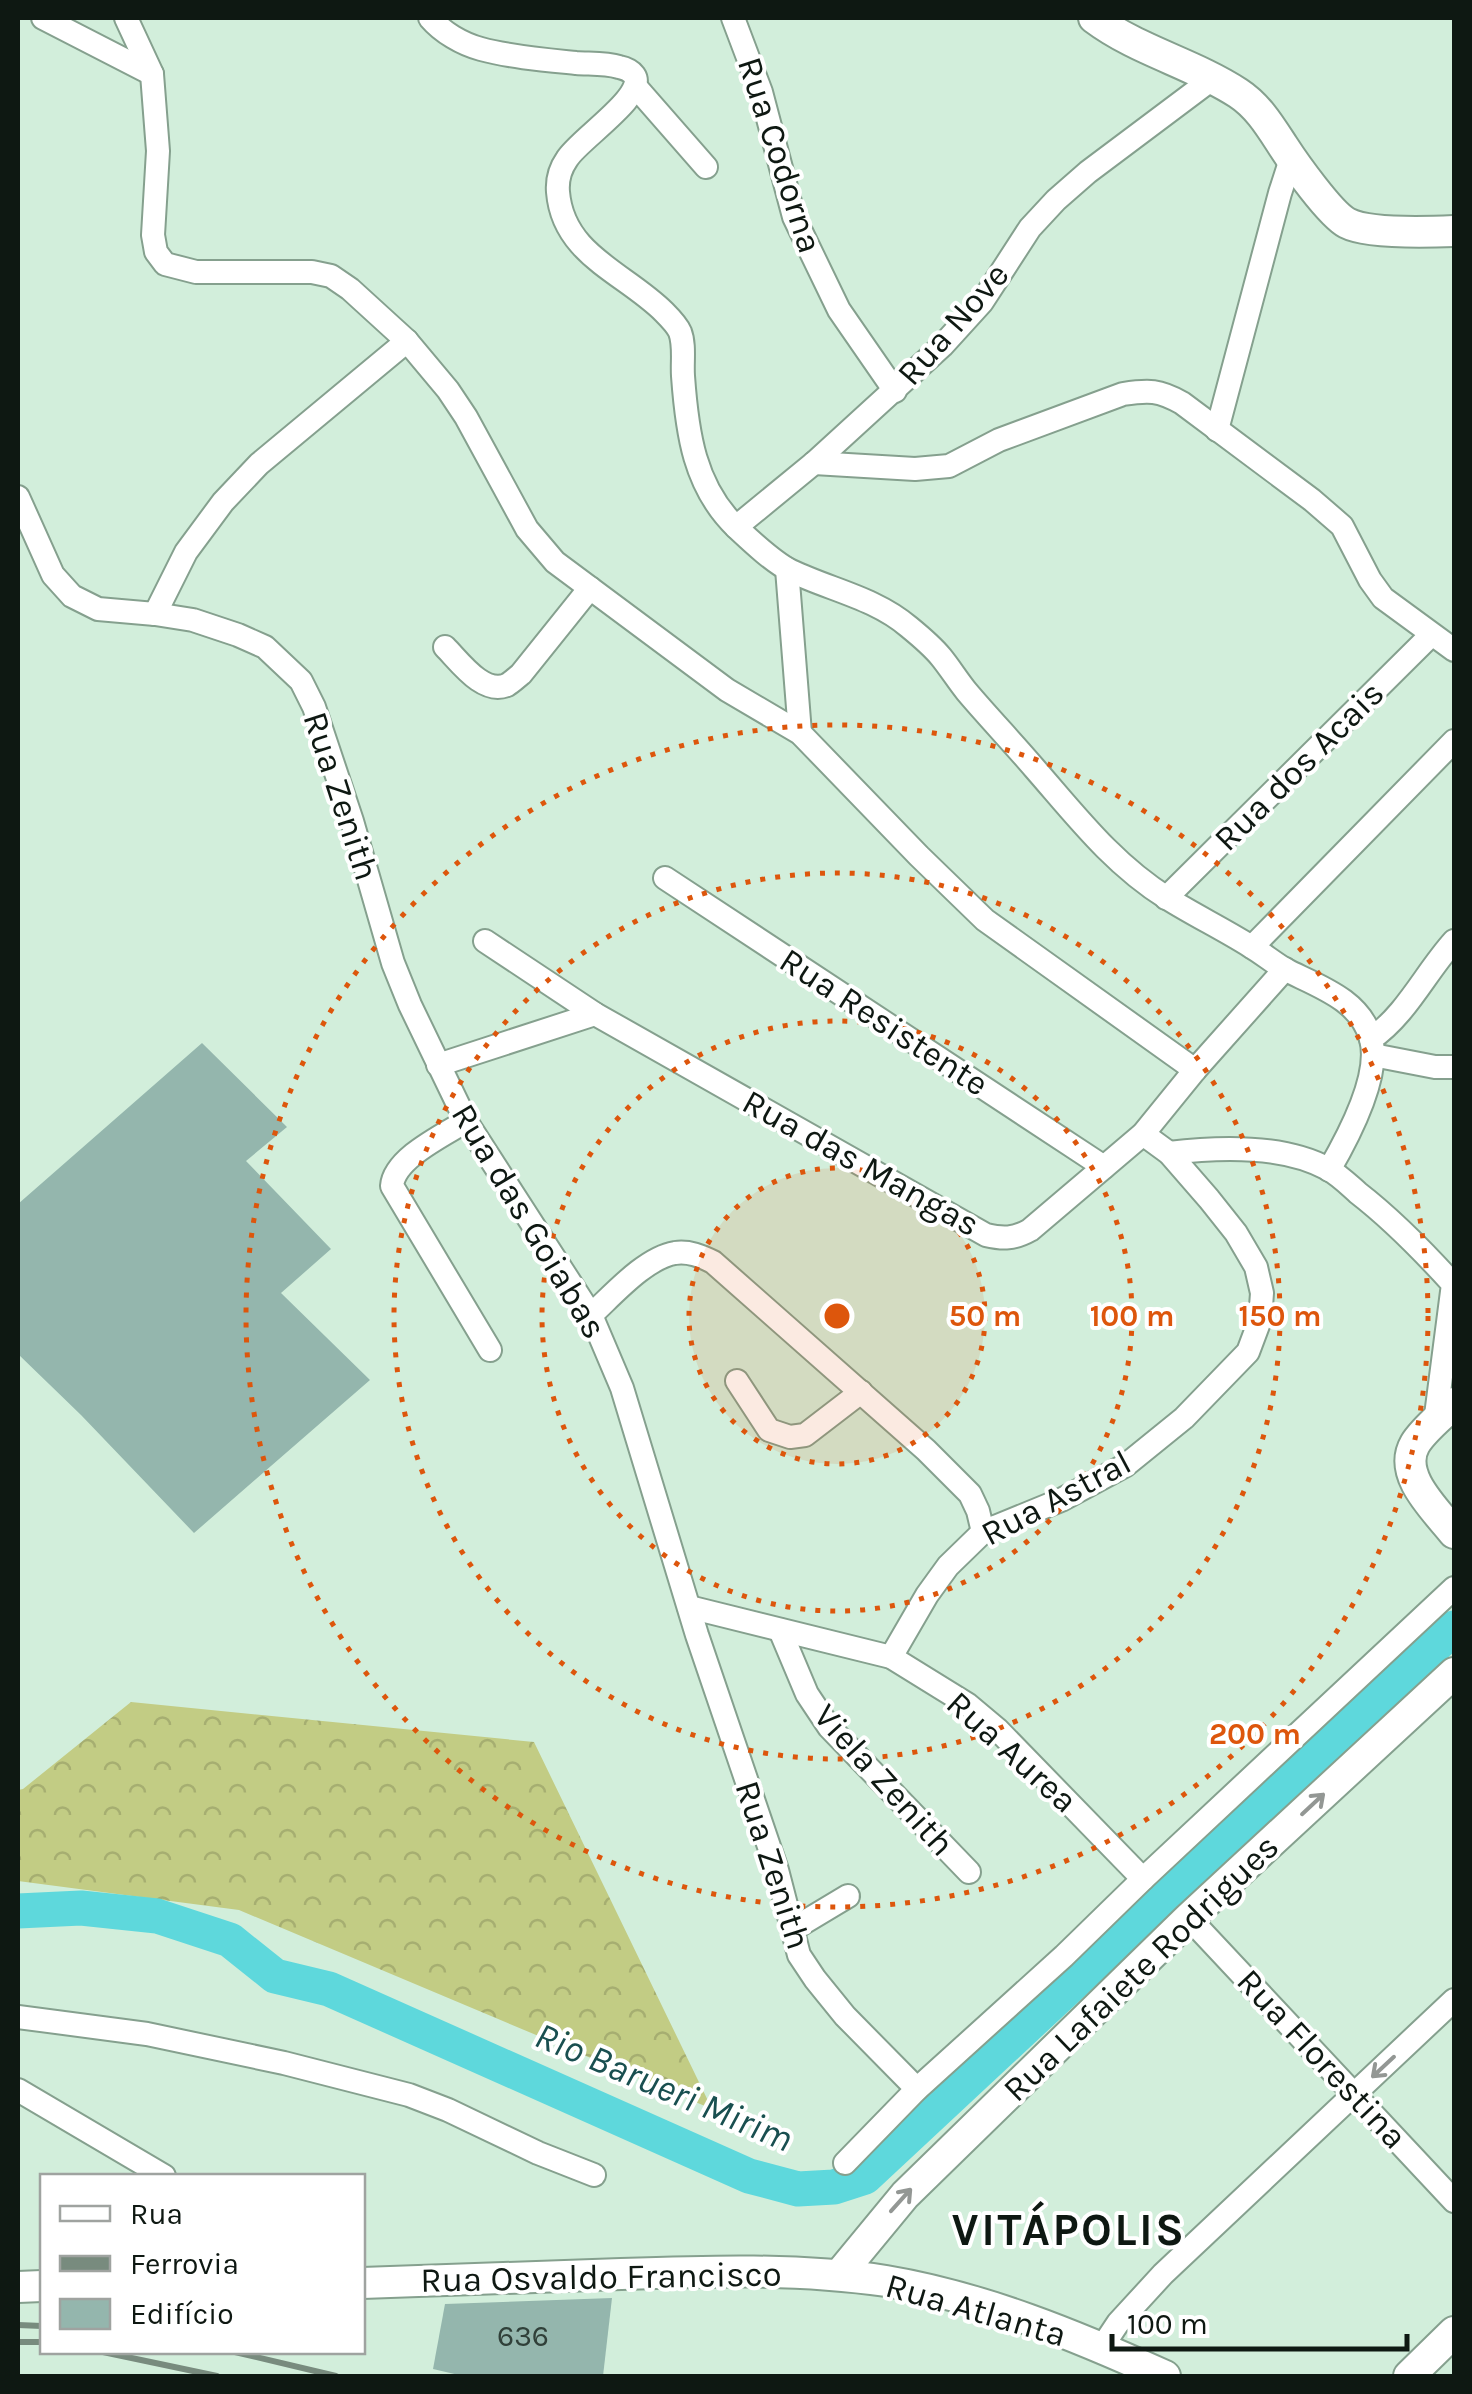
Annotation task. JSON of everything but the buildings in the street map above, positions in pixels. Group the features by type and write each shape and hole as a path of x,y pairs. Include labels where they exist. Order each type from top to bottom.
{"main road":[{"path":"1094,18 1135,44 1212,79 1250,102 1291,159 1346,222 1405,232 1454,232"},
{"path":"1445,1413 1416,1443 1410,1460 1412,1475 1454,1533"},
{"name":"Rua Lafaiete Rodrigues","path":"839,2275 905,2195 1190,1918 1454,1673"},
{"name":"Rua Osvaldo Francisco","path":"365,2282 719,2270 839,2275"},
{"name":"Rua Atlanta","path":"839,2275 889,2282 982,2304 1102,2347 1165,2376"},
{"path":"1409,2376 1454,2332"}],"street":[{"path":"42,18 152,74"},
{"path":"126,18 152,74 158,151 153,235 156,252 164,264 196,272 292,271 332,276 350,289 433,370 466,417 526,529 555,562 727,690 800,733 985,920 1195,1070"},
{"path":"430,18 456,38 479,49 624,68 633,73 637,79 630,99 567,158 558,178 558,195 566,224 583,250 652,301 680,332 687,419 696,463 708,490 736,528 787,569 879,606 906,624 939,654 964,689 1104,848 1132,874 1285,969 1320,984 1362,1020 1372,1047 1366,1092 1347,1140 1329,1170"},
{"name":"Rua Codorna","path":"733,18 760,92 794,217 839,310 894,391"},
{"name":"Rua Nove","path":"736,528 942,346 982,302 1030,228 1056,200 1212,79"},
{"path":"636,87 706,167"},
{"path":"1217,430 1291,159"},
{"path":"155,614 186,552 235,489 259,464 407,341"},
{"path":"814,463 950,466 999,440 1124,394 1164,392 1342,526 1383,598 1454,650"},
{"name":"Rua Zenith","path":"18,497 53,574 72,596 98,608 193,620 238,635 265,646 301,681 314,707 352,820 393,963 438,1065"},
{"path":"787,569 800,733"},
{"path":"445,647 484,685 507,684 521,674 590,588"},
{"name":"Rua dos Acais","path":"1166,898 1432,635"},
{"path":"1252,947 1454,741"},
{"name":"Rua Resistente","path":"665,878 1104,1167"},
{"path":"1372,1047 1454,940"},
{"name":"Rua das Mangas","path":"485,941 595,1014 986,1235 1000,1239 1016,1238 1030,1230 1143,1134 1285,969"},
{"path":"438,1065 595,1014"},
{"path":"1372,1047 1454,1068"},
{"name":"Rua das Goiabas","path":"438,1065 466,1120 592,1315 622,1388 688,1607"},
{"path":"466,1120 401,1164 392,1174 392,1186 490,1350"},
{"name":"Rua Astral","path":"891,1657 948,1566 983,1532 1061,1500 1126,1465 1184,1418 1248,1352 1260,1320 1262,1293 1256,1268 1236,1233 1169,1152 1143,1134"},
{"path":"1169,1152 1250,1150 1304,1160 1329,1170 1411,1238 1454,1284 1445,1413"},
{"path":"592,1315 659,1258 677,1252 713,1262 926,1450 970,1494 983,1532"},
{"path":"737,1381 769,1430 790,1437 805,1435 861,1392"},
{"name":"Rua Lafaiete Rodrigues","path":"845,2163 917,2089 1064,1956 1454,1588"},
{"name":"Rua Zenith","path":"688,1607 777,1870 799,1955 845,2016 917,2089"},
{"name":"Rua Aurea","path":"688,1607 891,1657 966,1704 998,1730 1143,1879"},
{"name":"Viela Zenith","path":"780,1630 807,1694 829,1727 969,1872"},
{"path":"792,1929 848,1896"},
{"name":"Rua Florestina","path":"1190,1918 1454,2201"},
{"path":"1102,2347 1163,2274 1454,2000"},
{"path":"18,2017 148,2034 284,2063 409,2096 594,2175"},
{"path":"18,2090 161,2174"}],"green space":[{"path":"131,1702 534,1742 712,2109 239,1910 18,1881 18,1790"}],"waterway":[{"name":"Rio Barueri Mirim","path":"18,1911 81,1908 157,1916 230,1940 275,1976 329,1989 749,2176 798,2189 834,2187 865,2177 1454,1628"}],"railway":[{"path":"18,2325 40,2326"},
{"path":"18,2342 40,2342"},
{"path":"112,2354 217,2376"},
{"path":"243,2354 336,2376"}],"district":[{"name":"VITÁPOLIS","path":"1069,2230"}]}
